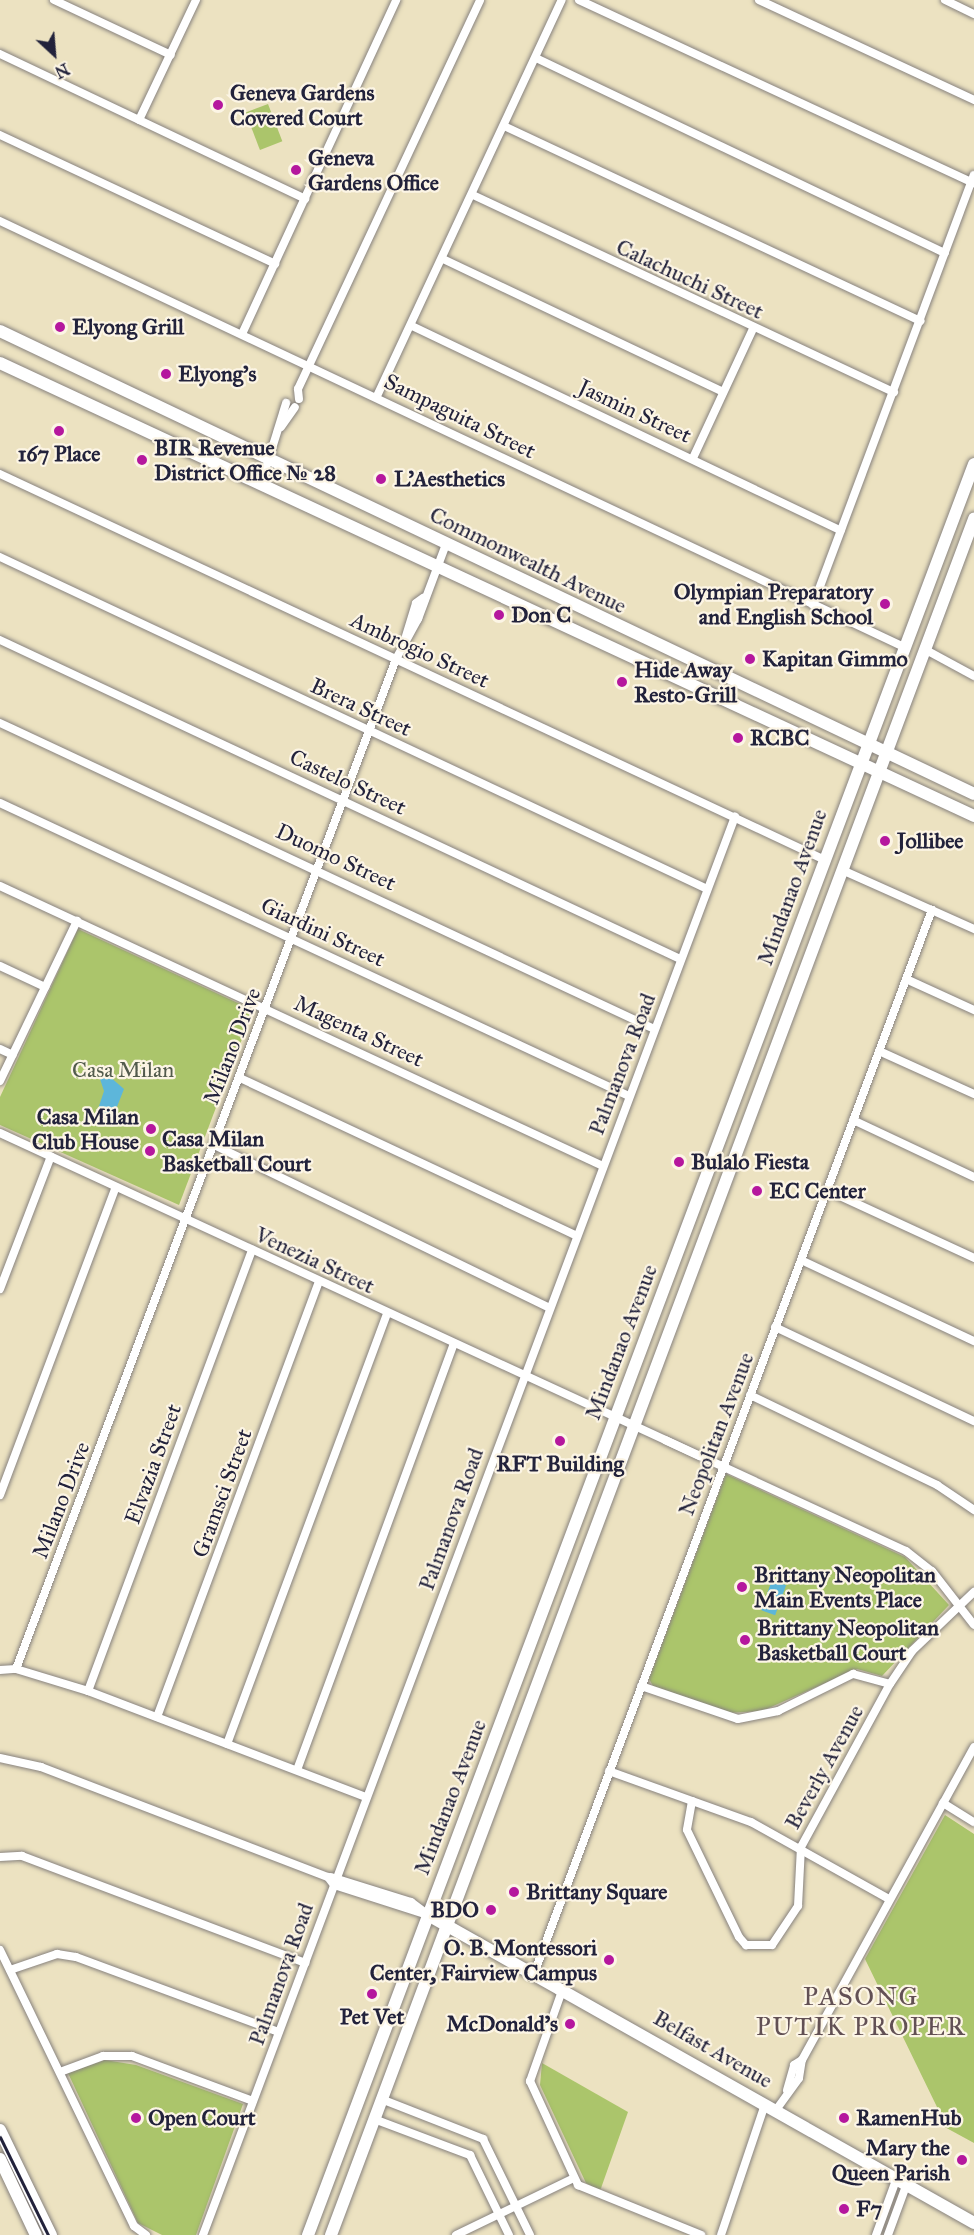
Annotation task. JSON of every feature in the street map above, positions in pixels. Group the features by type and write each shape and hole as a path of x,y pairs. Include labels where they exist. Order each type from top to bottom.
{"main road":[{"name":"Commonwealth Avenue","path":"0,332 974,794"},
{"name":"Commonwealth Avenue","path":"0,363 974,816"},
{"name":"Mindanao Avenue","path":"308,2235 903,647 974,464"},
{"name":"Mindanao Avenue","path":"331,2235 974,519"},
{"path":"825,860 842,870"},
{"name":"Belfast Avenue","path":"428,1915 536,1971 974,2223"},
{"path":"0,2130 51,2235"},
{"path":"0,2159 36,2235"}],"street":[{"path":"54,0 171,55"},
{"path":"139,120 196,0"},
{"path":"242,334 396,0"},
{"path":"261,484 281,427 288,399 298,389 480,0"},
{"path":"377,396 412,326 562,0"},
{"path":"579,0 973,180 813,605"},
{"path":"759,0 974,100"},
{"path":"945,0 974,14"},
{"path":"0,54 305,199"},
{"path":"536,58 945,253"},
{"path":"504,126 921,321"},
{"path":"0,135 275,264"},
{"name":"Calachuchi Street","path":"473,195 753,329 894,392"},
{"name":"Sampaguita Street","path":"0,221 377,396 903,647"},
{"path":"442,259 723,392"},
{"name":"Jasmin Street","path":"412,326 693,458 841,531"},
{"path":"693,458 753,329"},
{"path":"281,427 297,403 298,389"},
{"name":"Ambrogio Street","path":"0,474 825,860"},
{"name":"Milano Drive","path":"16,1670 371,731 416,603 423,598 446,544"},
{"name":"Brera Street","path":"0,557 707,890"},
{"name":"Castelo Street","path":"0,640 680,959"},
{"path":"924,649 974,676"},
{"name":"Duomo Street","path":"0,723 319,869 654,1029"},
{"name":"Giardini Street","path":"0,803 293,937 628,1096"},
{"name":"Palmanova Road","path":"203,2235 305,1963 333,1879 366,1797 628,1096 735,817"},
{"path":"842,870 974,929"},
{"name":"Magenta Street","path":"0,886 266,1007 603,1166"},
{"name":"Neopolitan Avenue","path":"536,1971 932,910"},
{"path":"0,1082 77,921"},
{"path":"0,966 45,987"},
{"path":"906,979 974,1010"},
{"path":"0,1049 13,1055"},
{"path":"879,1050 974,1094"},
{"path":"240,1078 577,1236"},
{"path":"853,1120 974,1177"},
{"name":"Venezia Street","path":"0,1133 906,1551 932,1571 974,1625"},
{"path":"214,1145 550,1308"},
{"path":"0,1289 51,1156"},
{"path":"0,1495 116,1187"},
{"path":"827,1190 974,1258"},
{"name":"Elvazia Street","path":"88,1691 252,1250"},
{"path":"801,1260 974,1341"},
{"name":"Gramsci Street","path":"157,1717 320,1281"},
{"path":"227,1744 387,1313"},
{"path":"775,1327 974,1421"},
{"path":"297,1770 454,1344"},
{"path":"750,1395 937,1485 974,1510"},
{"name":"Beverly Avenue","path":"692,1801 687,1830 746,1945 772,1945 790,1924 802,1892 801,1847 890,1683 912,1651 974,1592"},
{"path":"0,1670 16,1670 88,1691 366,1797"},
{"path":"641,1686 738,1719 778,1711 853,1674 890,1683"},
{"path":"721,2235 770,2107 787,2090 790,2073 802,2060 974,1747"},
{"path":"0,1758 41,1767 333,1879 411,1902 428,1915"},
{"path":"609,1772 692,1801 801,1847 889,1899"},
{"path":"943,1803 974,1822"},
{"path":"0,1857 22,1856 305,1963"},
{"path":"0,1950 134,2226 146,2235"},
{"path":"10,1970 57,1954 76,1957 279,2032"},
{"path":"563,1987 530,2081 574,2178 590,2194 701,2235"},
{"path":"60,2072 103,2056 132,2056 253,2101"},
{"path":"381,2099 483,2139 531,2235"},
{"path":"374,2119 464,2150 500,2214 509,2235"},
{"path":"456,2235 574,2178"},
{"path":"876,2235 901,2183"},
{"path":"888,2235 901,2183"}],"green space":[{"path":"268,104 282,141 260,150 246,113"},
{"name":"Casa Milan","path":"78,929 253,1010 179,1205 0,1125 0,1097"},
{"path":"726,1474 905,1557 949,1605 882,1676 857,1669 762,1711 727,1713 653,1686 649,1679"},
{"path":"945,1815 974,1834 974,2143 930,2119 937,2107 865,1959"},
{"path":"105,2060 136,2065 243,2104 196,2235 162,2235 138,2223 68,2073"},
{"path":"542,2063 628,2112 600,2191 586,2183 540,2085"}],"water":[{"path":"109,1076 124,1089 113,1117 97,1112 104,1091 100,1079"},
{"path":"772,1580 786,1585 775,1615 761,1610"}],"railway":[{"path":"0,2137 48,2235"}],"place":[{"name":"Geneva Gardens Covered Court","path":"218,105"},
{"name":"Geneva Gardens Office","path":"296,170"},
{"name":"Elyong Grill","path":"60,327"},
{"name":"Elyong's","path":"166,374"},
{"name":"167 Place","path":"59,431"},
{"name":"BIR Revenue District Office № 28","path":"142,460"},
{"name":"L'Aesthetics","path":"381,479"},
{"name":"Olympian Preparatory and English School","path":"885,604"},
{"name":"Don C","path":"499,615"},
{"name":"Kapitan Gimmo","path":"750,659"},
{"name":"Hide Away Resto-Grill","path":"622,682"},
{"name":"RCBC","path":"738,738"},
{"name":"Jollibee","path":"885,841"},
{"name":"Casa Milan Club House","path":"151,1129"},
{"name":"Casa Milan Basketball Court","path":"150,1151"},
{"name":"Bulalo Fiesta","path":"679,1162"},
{"name":"EC Center","path":"757,1191"},
{"name":"RFT Building","path":"560,1441"},
{"name":"Brittany Neopolitan Main Events Place","path":"742,1587"},
{"name":"Brittany Neopolitan Basketball Court","path":"745,1640"},
{"name":"Brittany Square","path":"514,1892"},
{"name":"BDO","path":"491,1910"},
{"name":"O. B. Montessori Center, Fairview Campus","path":"609,1960"},
{"name":"Pet Vet","path":"372,1994"},
{"name":"McDonald's","path":"570,2024"},
{"name":"Open Court","path":"136,2118"},
{"name":"RamenHub","path":"844,2118"},
{"name":"Mary the Queen Parish","path":"962,2160"},
{"name":"F7","path":"844,2209"}],"district":[{"name":"PASONG PUTIK PROPER","path":"861,2012"}]}
